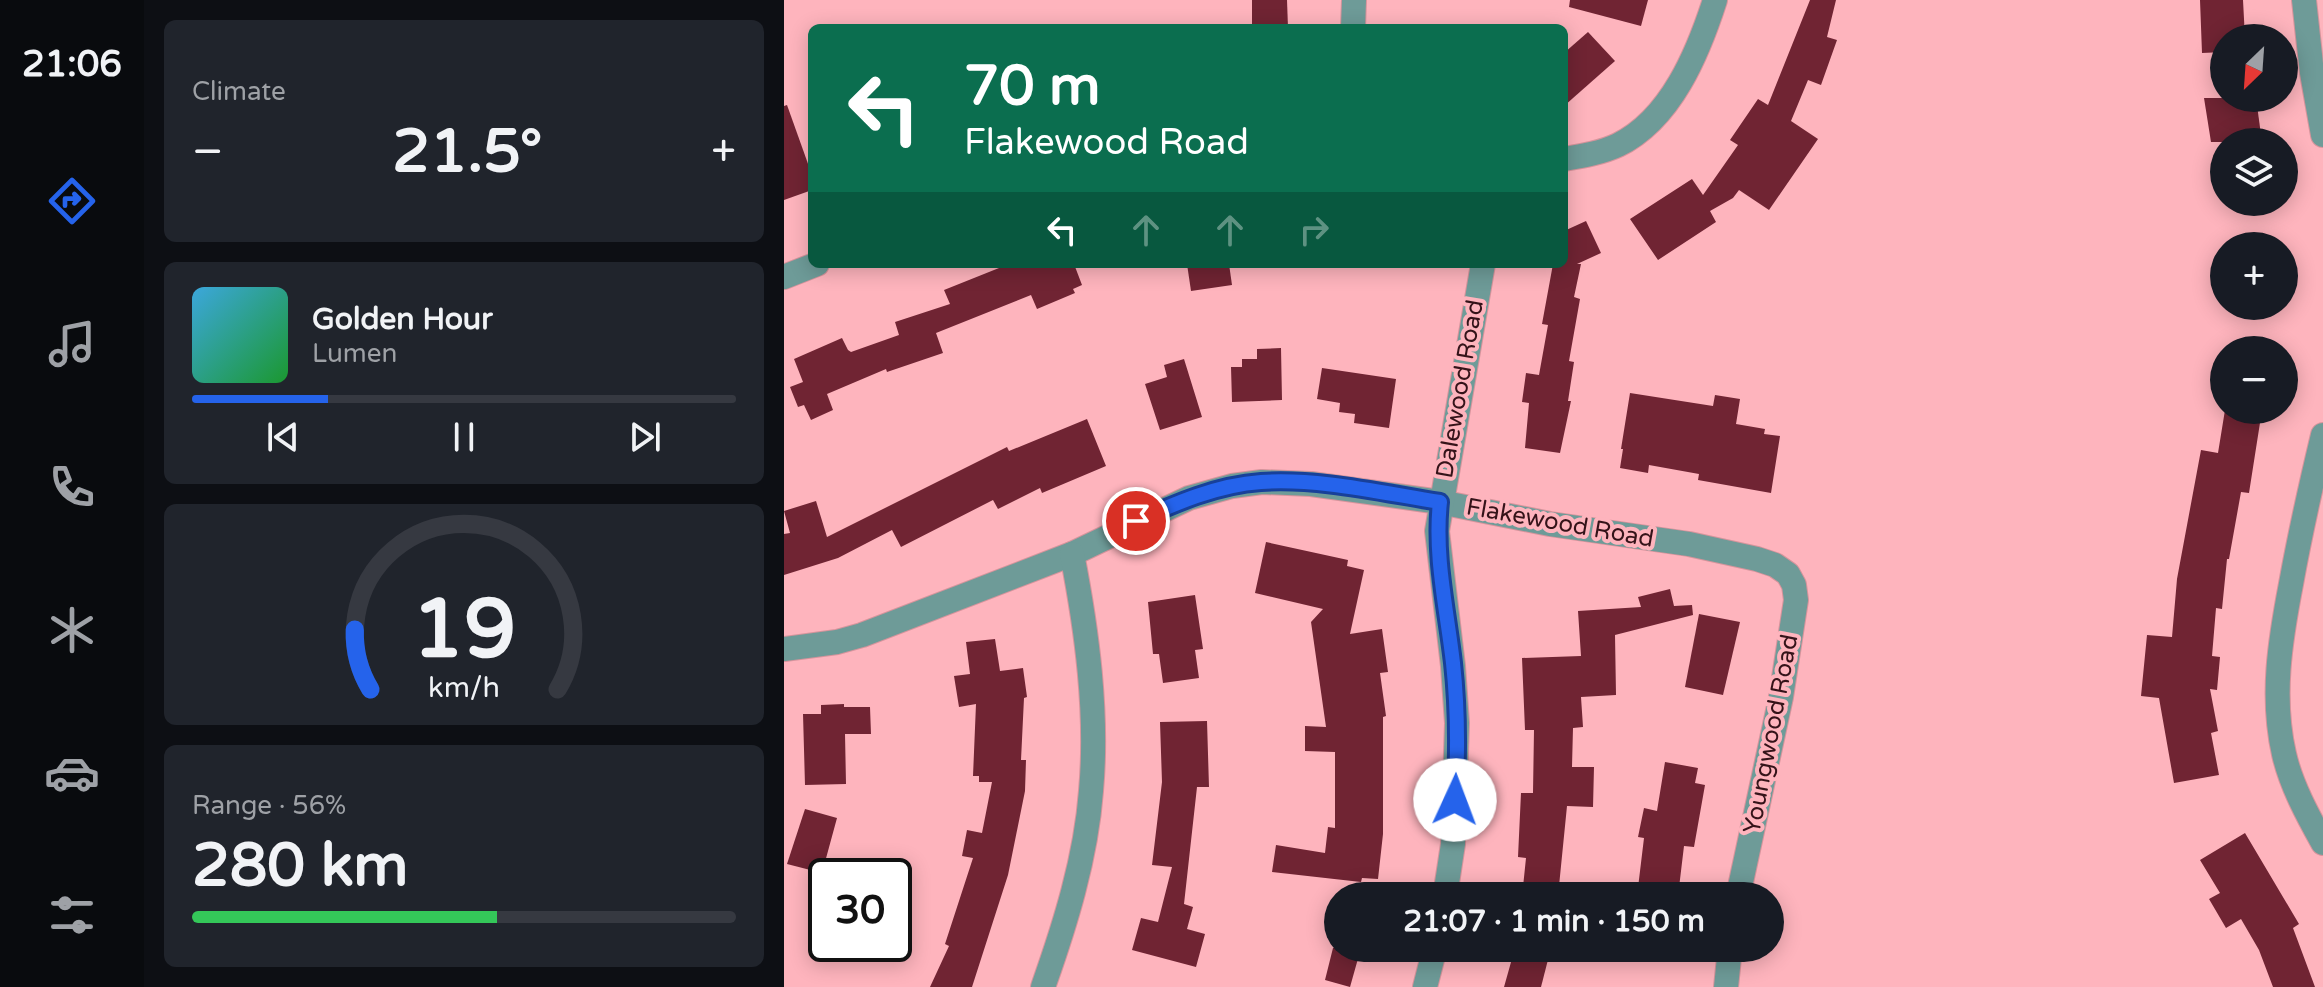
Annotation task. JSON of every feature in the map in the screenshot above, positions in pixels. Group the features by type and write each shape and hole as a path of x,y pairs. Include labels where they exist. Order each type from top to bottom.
{"street":[{"path":"1353,24 1354,0"},
{"path":"1568,158 1618,145 1660,112 1691,59 1715,0"},
{"path":"2304,0 2323,135"},
{"path":"784,277 808,268"},
{"name":"Dalewood Road","path":"1447,882 1453,844 1457,723 1437,531 1482,268"},
{"path":"2323,435 2283,623 2277,707 2284,755 2323,843"},
{"name":"Flakewood Road","path":"784,649 837,642 862,635 1072,554 1189,498 1247,484 1311,484 1440,502 1550,524 1689,544 1757,559 1775,565 1788,574"},
{"path":"1043,987 1074,889 1091,793 1091,698 1072,554"},
{"name":"Youngwood Road","path":"1741,882 1781,697 1790,640 1796,600 1794,585 1788,574"},
{"path":"1425,987 1431,962"},
{"path":"1726,987 1729,962"}],"building":[{"path":"1252,0 1287,0 1288,24 1252,24"},
{"path":"1570,0 1648,0 1641,26 1569,7"},
{"path":"1810,0 1836,0 1827,37 1837,40 1821,85 1808,80 1791,121 1818,139 1769,210 1739,190 1733,198 1710,211 1716,222 1658,260 1630,219 1692,179 1703,195 1738,145 1730,140 1758,99 1768,105"},
{"path":"2200,0 2243,0 2244,24 2210,24 2210,53 2202,53"},
{"path":"1588,32 1615,61 1568,102 1568,50"},
{"path":"2204,98 2210,98 2210,112 2258,112 2260,128 2210,128 2210,136"},
{"path":"787,105 808,164 808,191 784,200 784,106"},
{"path":"1586,221 1601,253 1577,264 1581,264 1574,297 1580,299 1569,361 1574,362 1568,401 1571,401 1560,453 1525,448 1529,403 1522,402 1526,373 1539,375 1548,325 1542,324 1552,268 1568,268 1568,229"},
{"path":"999,268 1076,268 1082,285 1073,289 1075,293 1037,309 1031,295 936,333 943,353 887,372 886,369 827,394 833,410 811,420 804,405 798,407 790,387 803,382 794,359 842,338 851,352 899,335 895,322 950,304 944,290"},
{"path":"1188,268 1230,268 1232,285 1191,291"},
{"path":"1281,348 1282,400 1232,402 1231,367 1242,367 1242,359 1257,359 1257,349"},
{"path":"1184,359 1202,417 1160,430 1145,384 1167,377 1164,365"},
{"path":"1322,368 1396,379 1389,428 1354,423 1355,414 1339,412 1340,403 1317,399"},
{"path":"1630,393 1713,406 1715,395 1740,399 1736,424 1765,429 1764,434 1780,436 1771,493 1698,480 1699,474 1649,465 1648,473 1620,468"},
{"path":"1087,419 1106,466 1042,493 1040,488 998,509 993,500 901,547 892,530 838,558 784,575 784,534 790,533 784,511 816,501 827,537 1007,447 1009,451"},
{"path":"2223,424 2260,424 2249,493 2241,492 2227,559 2222,609 2216,608 2212,656 2220,657 2217,690 2210,689 2218,731 2211,733 2219,775 2174,783 2159,698 2141,696 2147,635 2172,637 2177,579 2201,450 2218,453"},
{"path":"1266,542 1348,560 1347,566 1364,570 1350,634 1382,629 1388,672 1380,673 1386,716 1383,717 1383,834 1378,879 1362,878 1361,882 1272,872 1276,845 1325,853 1328,827 1335,828 1335,752 1305,751 1305,726 1326,727 1311,622 1323,609 1255,593"},
{"path":"1670,589 1674,606 1692,605 1693,615 1615,635 1616,695 1581,697 1583,727 1573,728 1572,767 1594,767 1593,807 1567,806 1559,882 1524,882 1526,858 1518,857 1521,793 1533,793 1534,730 1525,730 1522,658 1581,656 1578,611 1641,607 1638,597"},
{"path":"1195,595 1203,649 1195,650 1199,678 1163,683 1159,654 1153,654 1148,602"},
{"path":"1699,614 1740,622 1723,695 1685,687"},
{"path":"995,639 1000,671 1023,668 1027,697 1024,698 1021,760 1026,760 1025,791 1008,875 972,987 930,987 949,946 945,944 973,858 962,856 967,830 982,833 992,782 979,782 979,776 973,776 976,704 959,707 954,676 970,674 966,642"},
{"path":"844,704 844,707 870,707 871,734 845,734 846,784 805,785 803,714 821,714 821,705"},
{"path":"1207,721 1209,787 1197,787 1184,904 1193,907 1187,929 1205,934 1196,967 1132,950 1141,918 1158,922 1172,867 1152,865 1162,782 1160,722"},
{"path":"1665,762 1698,768 1695,783 1705,785 1694,847 1684,846 1680,882 1639,882 1644,838 1638,837 1644,808 1657,811"},
{"path":"805,809 837,818 826,858 808,858 808,869 787,864"},
{"path":"2245,833 2299,924 2293,928 2315,987 2273,987 2259,950 2241,919 2226,928 2209,899 2220,893 2200,860"},
{"path":"1330,962 1357,962 1350,987 1325,980"},
{"path":"1511,962 1547,962 1541,987 1504,987"}],"route":[{"path":"1136,521 1189,498 1232,486 1262,482 1311,484 1440,502 1437,531 1457,723 1455,800"}]}
